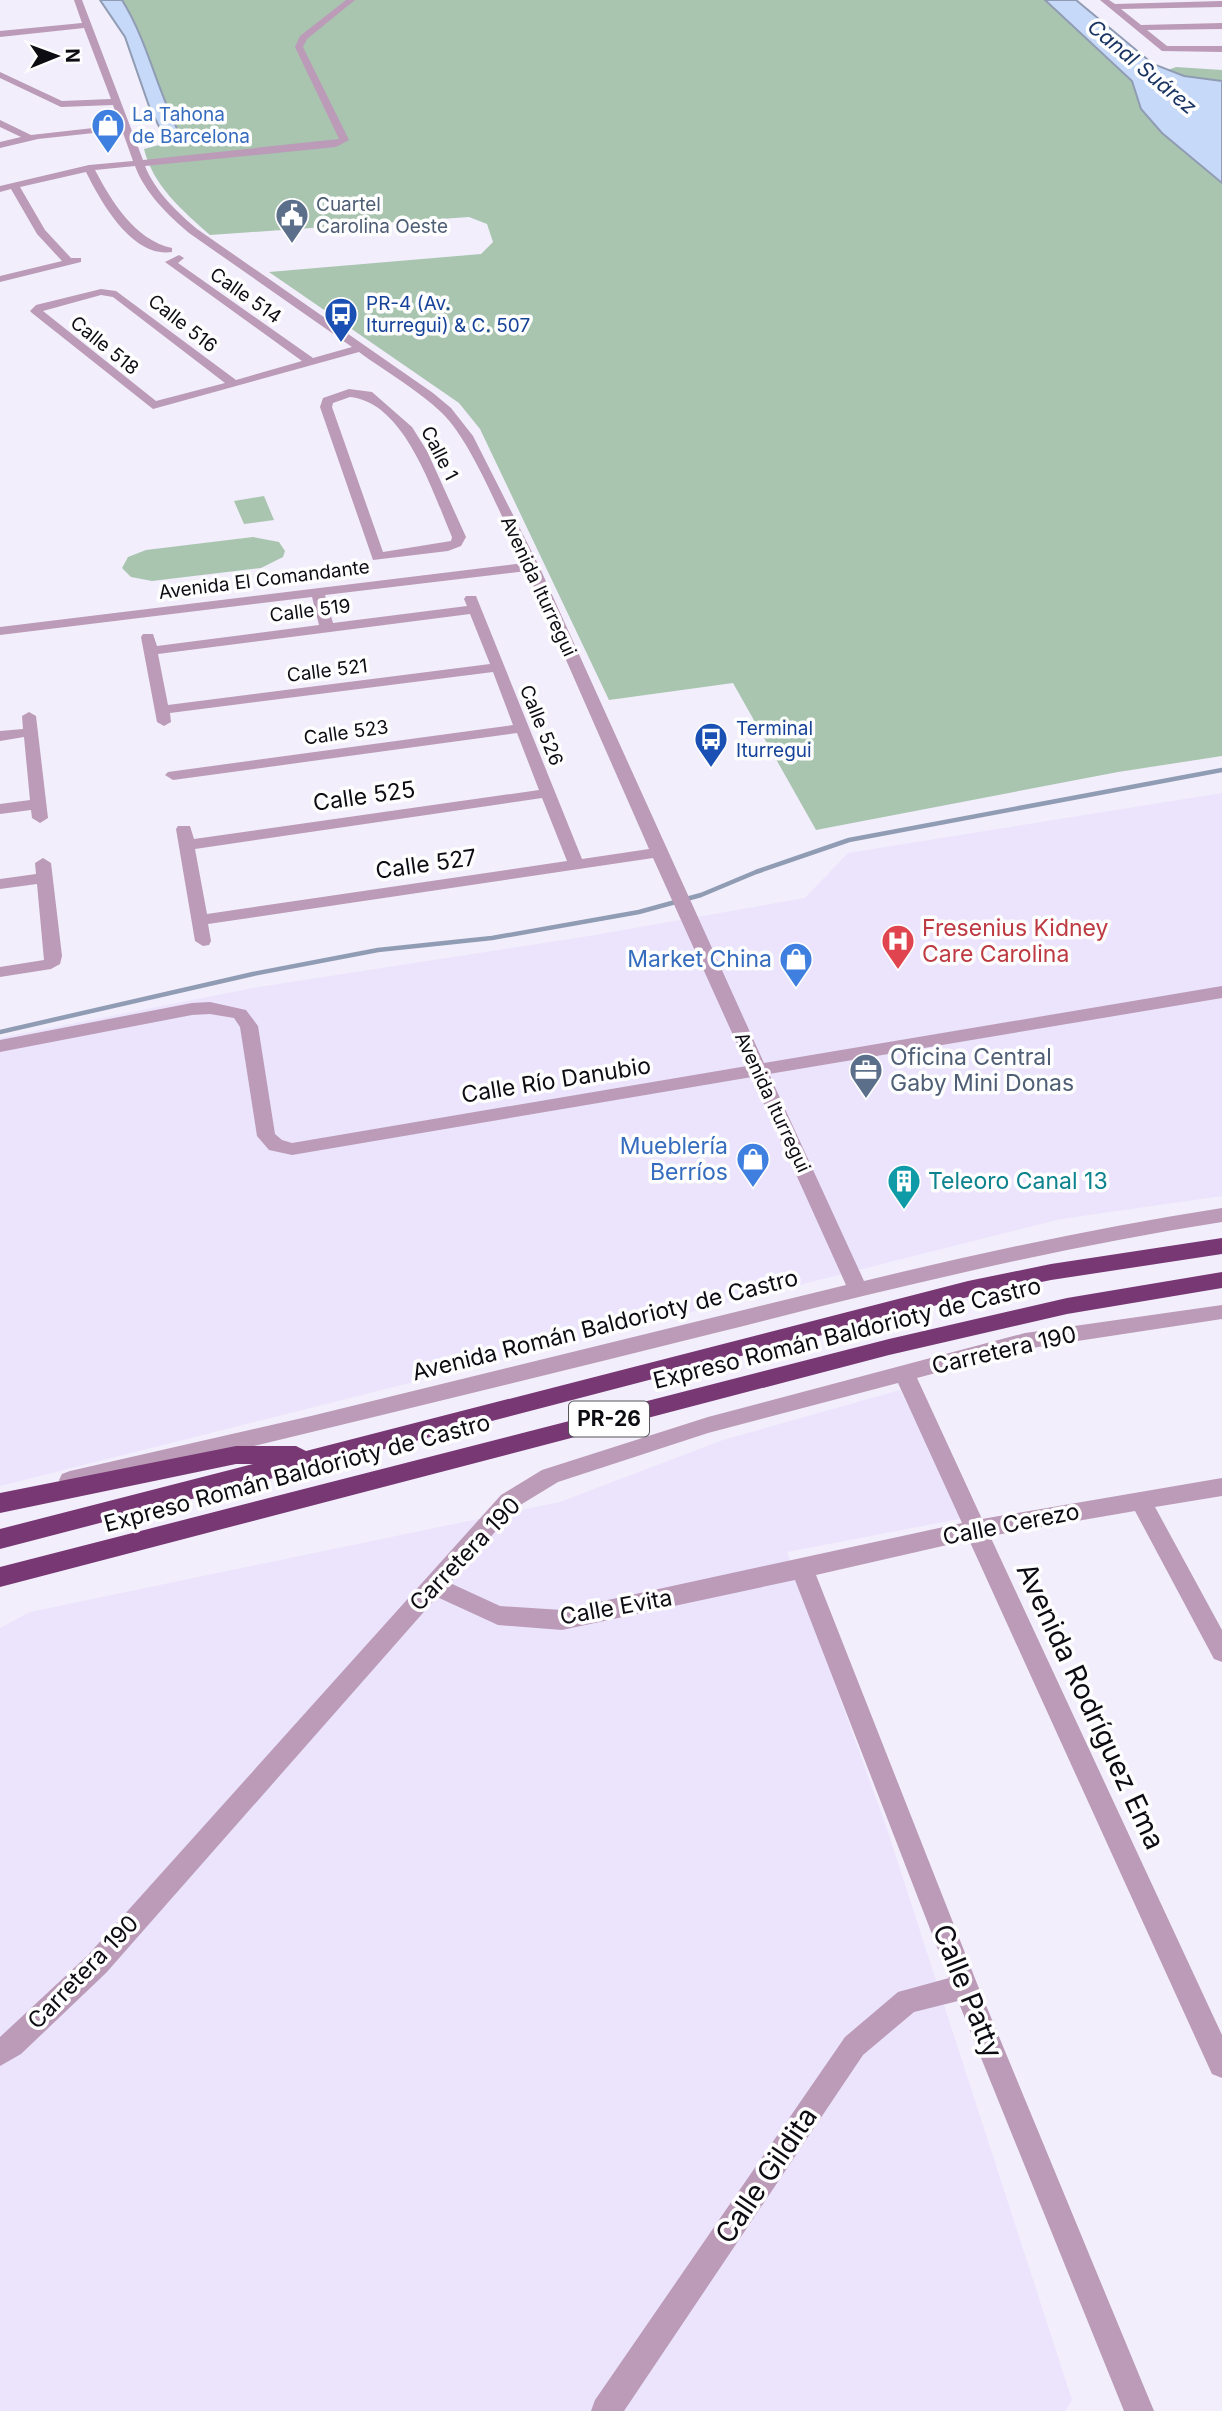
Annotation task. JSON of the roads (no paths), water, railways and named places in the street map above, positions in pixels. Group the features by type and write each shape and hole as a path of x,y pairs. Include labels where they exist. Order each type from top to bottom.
{"highway":[{"name":"Expreso Román Baldorioty de Castro","path":"0,1539 956,1292 1051,1272 1222,1246"},
{"name":"Expreso Román Baldorioty de Castro","path":"0,1577 901,1344 1068,1306 1222,1280"},
{"path":"3,1503 236,1455 333,1454"}],"street":[{"name":"Avenida Iturregui","path":"78,0 125,127 153,190 193,231 429,396 461,428 473,445 533,566 659,852 858,1289"},
{"path":"0,189 89,168 336,144 344,140 299,47 303,38 351,0"},
{"path":"1104,0 1165,49 1222,49"},
{"path":"1112,7 1222,4"},
{"path":"0,34 89,25"},
{"path":"1138,28 1222,26"},
{"path":"0,75 61,104 116,102"},
{"path":"0,123 30,138"},
{"path":"0,145 30,138 125,127"},
{"path":"89,168 100,192 119,216 152,249 160,252 168,250"},
{"path":"0,279 73,260 41,232 14,185"},
{"name":"Calle 514","path":"179,258 170,262 311,362"},
{"name":"Calle 518","path":"110,292 40,307 36,311 153,405 234,384"},
{"name":"Calle 516","path":"110,292 234,384"},
{"path":"234,384 362,348"},
{"name":"Calle 1","path":"377,557 448,548 456,544 459,537 421,451 408,430 368,395 349,393 327,401 326,407 377,557 382,585"},
{"name":"Avenida El Comandante","path":"0,631 533,566"},
{"path":"317,592 327,628"},
{"name":"Calle 519","path":"163,717 149,644 327,628 473,604"},
{"name":"Calle 526","path":"473,604 577,866"},
{"name":"Calle 521","path":"163,717 498,667"},
{"path":"0,736 30,724 39,811 0,809"},
{"name":"Calle 523","path":"173,775 523,728"},
{"name":"Calle 525","path":"200,920 185,837 548,793"},
{"name":"Calle 527","path":"200,920 659,852"},
{"path":"0,884 44,870 53,956 51,964 0,972"},
{"path":"200,920 203,941"},
{"name":"Calle Río Danubio","path":"0,1046 192,1009 210,1007 240,1014 249,1026 266,1136 276,1145 292,1149 1222,992"},
{"name":"Avenida Román Baldorioty de Castro","path":"3,1503 48,1485 262,1437 858,1289 1079,1238 1222,1215"},
{"name":"Carretera 190","path":"0,2053 12,2045 97,1964 509,1501 550,1476 708,1425 1025,1341 1222,1312"},
{"name":"Avenida Rodríguez Ema","path":"904,1373 1222,2065"},
{"name":"Calle Cerezo","path":"802,1569 977,1529 1222,1487"},
{"path":"1140,1500 1222,1652"},
{"name":"Calle Evita","path":"433,1585 498,1615 562,1619 802,1569"},
{"name":"Calle Patty","path":"802,1569 965,1986 1139,2411"},
{"name":"Calle Gildita","path":"606,2411 854,2046 907,2001 965,1986"}],"water":[{"path":"100,0 122,0 183,140 167,143 149,106 125,37"},
{"name":"Canal Suárez","path":"1045,0 1076,0 1153,64 1184,76 1222,81 1222,183 1162,133 1141,109 1132,81"}],"waterway":[{"path":"0,1032 253,974 378,950 492,938 639,912 701,895 756,872 849,840 1222,770"}],"place":[{"name":"La Tahona de Barcelona","path":"108,155"},
{"name":"Cuartel Carolina Oeste","path":"292,245"},
{"name":"PR-4 (Av. Iturregui) & C. 507","path":"341,344"},
{"name":"Terminal Iturregui","path":"711,769"},
{"name":"Fresenius Kidney Care Carolina","path":"898,971"},
{"name":"Market China","path":"796,989"},
{"name":"Oficina Central Gaby Mini Donas","path":"866,1100"},
{"name":"Mueblería Berríos","path":"753,1189"},
{"name":"Teleoro Canal 13","path":"904,1211"}]}
